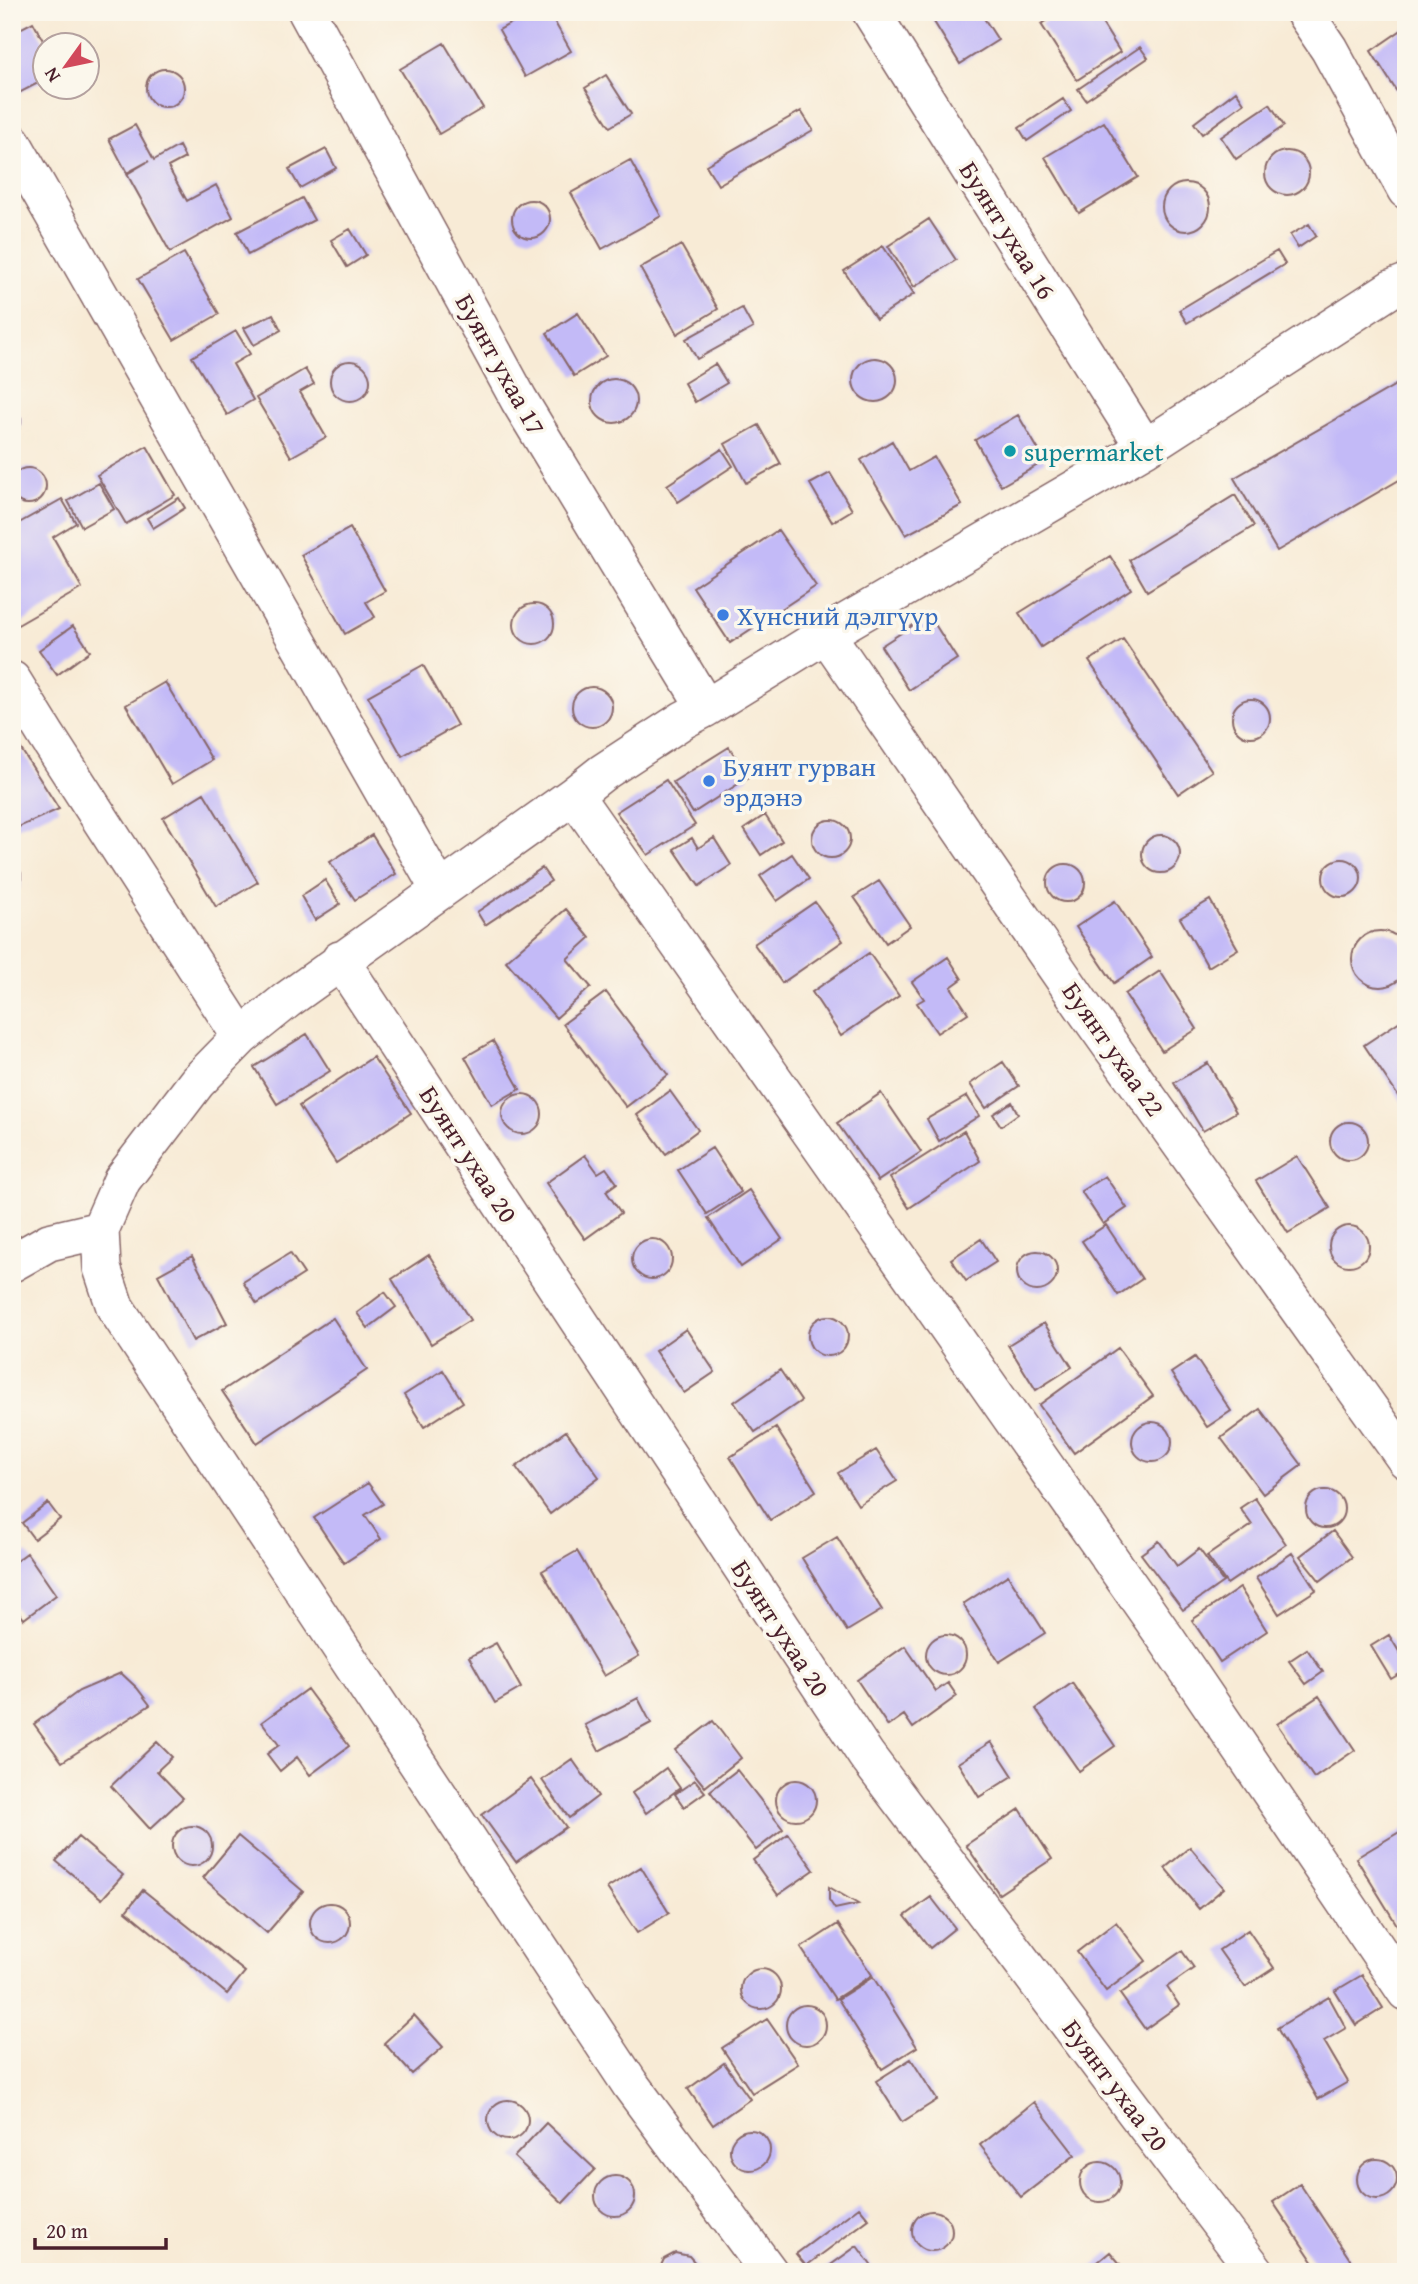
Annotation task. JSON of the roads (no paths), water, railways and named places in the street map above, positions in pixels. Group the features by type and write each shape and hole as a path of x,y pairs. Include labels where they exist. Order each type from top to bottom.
{"street":[{"name":"Буянт ухаа 17","path":"307,12 519,400 706,708"},
{"name":"Буянт ухаа 16","path":"871,12 1145,447"},
{"path":"1304,12 1329,49 1406,190"},
{"path":"12,142 439,889"},
{"path":"769,2272 630,2084 115,1307 102,1268 100,1230 122,1180 197,1082 242,1037 340,960 602,773 683,720 1145,447 1391,289 1406,283"},
{"name":"Буянт ухаа 22","path":"826,634 1094,1022 1406,1460"},
{"path":"12,680 242,1037"},
{"path":"574,795 1165,1637 1406,1992"},
{"name":"Буянт ухаа 20","path":"340,960 866,1755 1256,2272"},
{"path":"12,1262 49,1242 100,1230"}],"place":[{"name":"supermarket","path":"1010,451"},
{"name":"Хүнсний дэлгүүр","path":"723,615"},
{"name":"Буянт гурван эрдэнэ","path":"709,781"}]}
